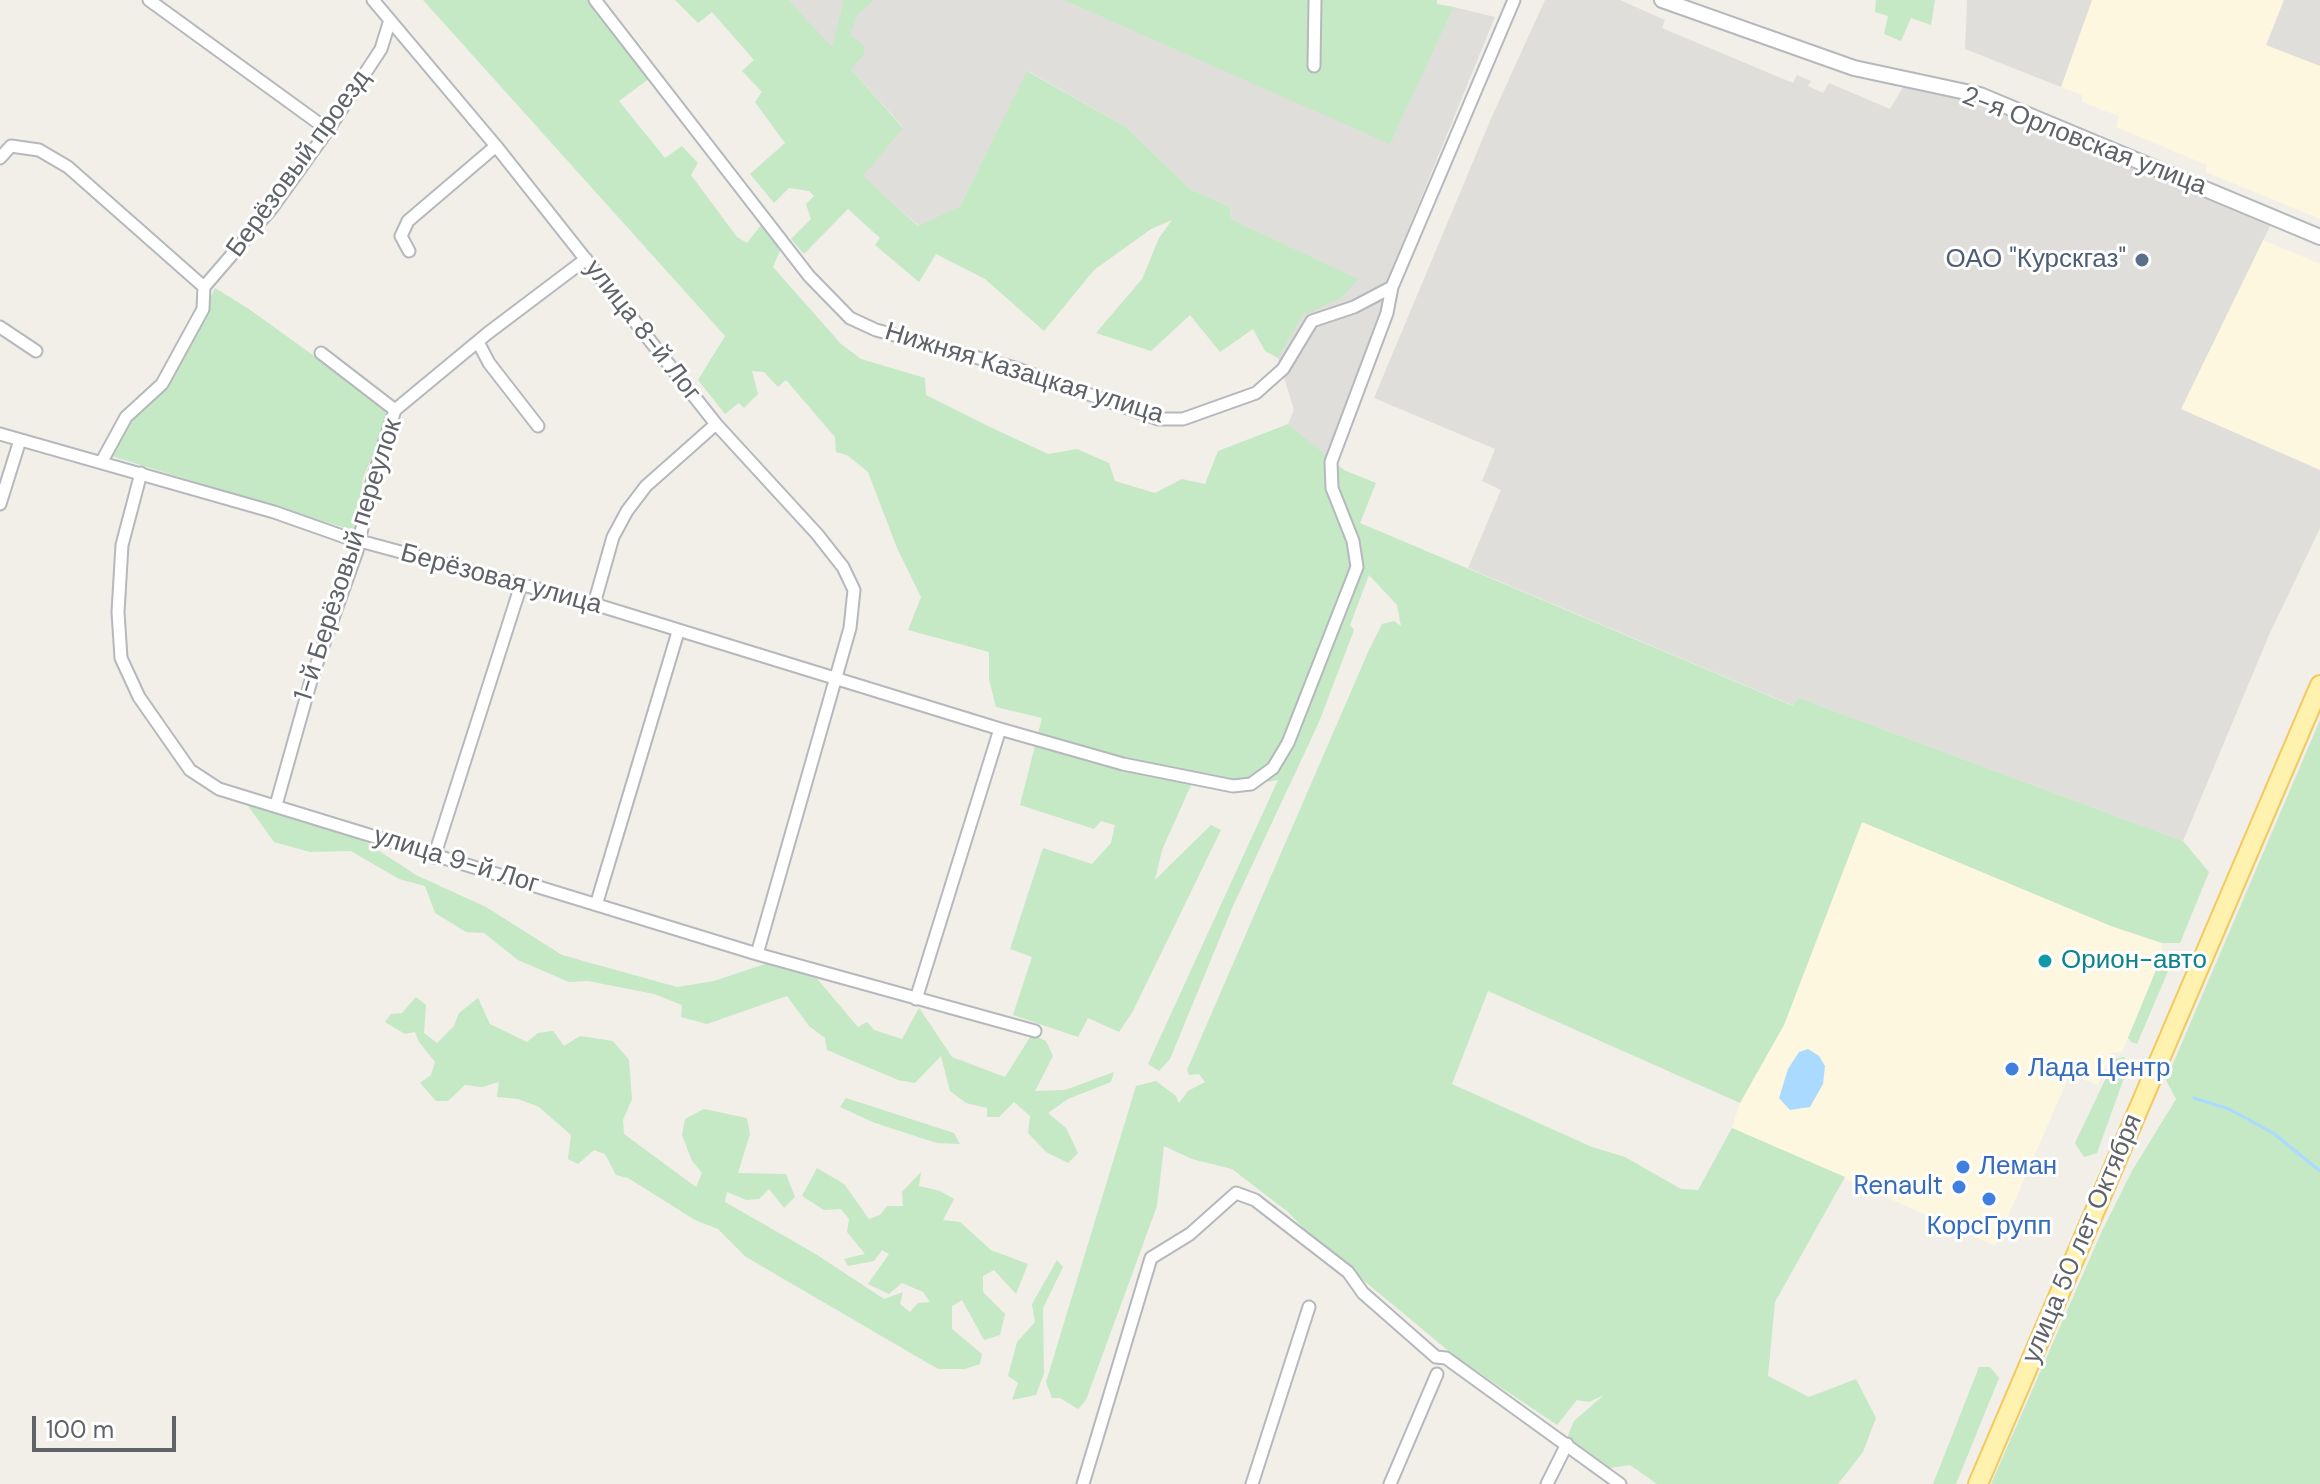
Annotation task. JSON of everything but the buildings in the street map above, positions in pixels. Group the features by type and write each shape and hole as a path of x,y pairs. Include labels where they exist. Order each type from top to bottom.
{"main road":[{"name":"улица 50 лет Октября","path":"1978,1484 2320,685"}],"street":[{"path":"149,0 328,130"},
{"name":"улица 8-й Лог","path":"373,0 496,146 716,424 817,534 849,578 855,603 837,679 789,832 757,954"},
{"name":"Нижняя Казацкая улица","path":"595,0 809,276 850,318 876,330 972,354 1158,419 1183,419 1256,393 1283,369 1312,321 1354,307 1392,287"},
{"path":"1314,66 1315,0"},
{"path":"1392,287 1514,0"},
{"name":"2-я Орловская улица","path":"1662,0 1854,68 1980,95 2320,237"},
{"name":"Берёзовый проезд","path":"102,461 126,417 162,384 203,309 204,287 272,208 328,130 381,49 390,20"},
{"path":"0,158 11,146 39,150 68,167 204,287"},
{"path":"409,251 401,236 408,221 496,146"},
{"name":"1-й Берёзовый переулок","path":"276,805 287,756 360,541 373,478 395,410 586,259"},
{"name":"Берёзовая улица","path":"0,434 102,461 360,541 594,604 1000,729 1123,764 1233,786 1251,784 1273,768 1299,718 1357,567 1353,541 1332,488 1331,462 1387,313 1392,287"},
{"path":"0,327 36,351"},
{"path":"478,342 489,363 538,426"},
{"path":"321,353 395,410"},
{"path":"594,604 613,537 627,511 646,486 716,424"},
{"path":"0,504 20,440"},
{"name":"улица 9-й Лог","path":"141,473 122,545 118,612 121,658 139,697 190,770 219,789 434,857 597,902 757,954 1035,1031"},
{"path":"434,857 521,585"},
{"path":"597,902 678,632"},
{"path":"916,999 1000,729"},
{"path":"1083,1484 1151,1258 1190,1234 1236,1193 1255,1200 1348,1272 1363,1293 1436,1357 1446,1358 1620,1484"},
{"path":"1252,1484 1309,1307"},
{"path":"1390,1484 1437,1374"},
{"path":"1547,1484 1567,1444"}],"shaded area":[{"path":"789,0 1063,0 1390,143 1454,7 1495,17 1385,286 1384,308 1328,458 1288,424 1294,410 1278,358 1303,314 1342,298 1357,279 1231,219 1230,207 1190,189 1126,127 1028,71 960,206 919,226 862,176 903,127"},
{"path":"1545,0 1620,0 1665,20 1662,28 1793,83 1797,75 1811,81 1808,86 1823,93 1829,83 1890,109 1903,87 1977,101 2271,224 2181,409 2320,470 2320,528 2269,635 2183,841 1799,698 1794,706 1468,568 1501,490 1482,481 1495,449 1374,398 1493,114"},
{"path":"1967,0 2092,0 2061,87 1965,49"},
{"path":"2092,0 2284,0 2267,45 2320,66 2320,219 2206,172 2207,165 2116,127 2119,116 2082,102 2082,95 2061,87"},
{"path":"2284,0 2320,0 2320,66 2266,45"},
{"path":"2263,240 2320,264 2320,470 2181,409"},
{"path":"1862,822 2111,926 2162,943 2161,958 2122,1052 2112,1052 2098,1085 2070,1074 1995,1246 1732,1128 1740,1103 1784,1025"}],"green space":[{"path":"423,0 588,0 650,78 619,101 665,158 682,146 698,163 691,175 737,237 747,243 761,225 781,248 773,267 841,344 861,359 925,378 926,395 990,427 1048,454 1077,449 1109,463 1115,481 1155,493 1182,479 1205,484 1218,451 1288,424 1344,470 1376,483 1360,523 1793,706 1799,698 2183,841 2209,872 2180,943 2162,943 2111,926 1862,822 1784,1025 1740,1103 1488,991 1452,1084 1592,1147 1625,1157 1681,1189 1698,1190 1732,1128 1845,1177 1775,1302 1768,1376 1809,1397 1856,1379 1876,1418 1863,1452 1838,1484 1657,1484 1630,1465 1610,1468 1567,1438 1574,1421 1604,1395 1589,1402 1577,1400 1557,1425 1457,1358 1315,1240 1288,1212 1232,1169 1192,1159 1164,1146 1157,1206 1086,1400 1078,1409 1060,1398 1052,1398 1046,1382 1136,1086 1156,1081 1176,1096 1179,1103 1188,1091 1205,1082 1199,1074 1189,1075 1187,1070 1369,650 1382,624 1394,621 1401,626 1397,605 1369,575 1350,625 1354,630 1319,722 1233,906 1170,1059 1159,1071 1148,1064 1278,780 1228,789 1191,785 1162,850 1155,880 1211,825 1221,830 1133,1011 1119,1032 1088,1018 1078,1037 1013,1015 1032,957 1010,949 1043,848 1092,864 1111,843 1115,825 1101,821 1094,829 1020,805 1042,718 996,707 989,679 989,652 908,630 921,597 897,548 868,472 847,455 836,452 835,437 786,380 778,387 764,372 752,371 758,394 744,408 739,403 725,414 698,380 725,336"},
{"path":"675,0 789,0 832,47 844,0 874,0 857,15 850,35 864,46 864,54 851,69 903,128 863,176 918,226 960,206 1027,71 1126,127 1190,189 1230,207 1231,219 1358,279 1342,298 1303,315 1278,358 1265,351 1253,329 1220,352 1190,315 1151,351 1096,333 1142,279 1159,238 1172,220 1151,229 1094,270 1044,331 985,279 936,254 919,282 875,245 880,238 848,209 804,254 791,239 811,219 806,204 814,196 809,191 789,188 774,203 750,174 785,143 755,102 762,92 742,71 754,60 712,12 698,23"},
{"path":"1063,0 1437,0 1437,4 1454,7 1390,144"},
{"path":"1876,0 1935,0 1931,25 1911,18 1901,41 1884,34 1888,16 1875,12"},
{"path":"215,288 382,405 388,418 363,478 358,532 108,455 109,446 188,350"},
{"path":"2320,720 2320,1484 1991,1484 2102,1231 2132,1171 2176,1099 2166,1080"},
{"path":"243,799 352,833 416,875 486,907 562,955 677,987 714,981 765,964 808,968 858,1027 867,1022 874,1030 902,1039 919,1008 952,1057 1005,1077 1032,1034 1046,1041 1053,1056 1035,1091 1065,1090 1114,1072 1111,1082 1068,1099 1048,1113 1066,1128 1078,1153 1068,1163 1046,1152 1028,1133 1030,1116 1014,1102 999,1117 987,1117 987,1108 966,1103 950,1091 941,1056 915,1083 898,1080 827,1050 825,1038 809,1026 787,996 707,1024 681,1017 682,1005 654,994 588,981 569,982 518,960 484,933 466,932 435,913 425,886 399,879 351,851 310,852 274,842"},
{"path":"2161,958 2172,962 2137,1044 2128,1038"},
{"path":"416,997 426,1005 424,1033 437,1043 454,1026 459,1013 478,998 490,1024 527,1042 538,1033 553,1031 564,1046 580,1036 613,1041 629,1060 632,1099 623,1120 624,1134 696,1187 702,1173 692,1161 682,1135 685,1119 704,1109 747,1118 750,1134 738,1173 786,1174 795,1197 784,1208 769,1189 759,1199 746,1200 727,1192 725,1202 814,1253 884,1299 903,1292 900,1304 910,1312 918,1303 930,1302 923,1292 902,1283 889,1294 868,1284 889,1254 882,1250 874,1261 848,1266 844,1259 865,1254 847,1232 849,1219 841,1209 824,1210 802,1196 817,1168 844,1184 869,1219 880,1215 887,1206 903,1206 902,1192 921,1172 919,1186 940,1191 954,1199 943,1220 960,1222 991,1250 1028,1264 1016,1294 994,1270 983,1276 983,1292 1005,1314 1000,1335 984,1340 962,1300 952,1306 952,1329 982,1354 980,1364 965,1369 938,1369 746,1257 718,1229 695,1220 628,1178 616,1175 605,1154 594,1150 578,1164 568,1159 571,1135 539,1107 518,1099 497,1097 499,1082 482,1087 465,1085 448,1101 436,1101 420,1083 431,1075 435,1062 415,1032 405,1034 385,1022 391,1014 402,1013"},
{"path":"2124,1057 2129,1064 2097,1153 2084,1157 2075,1143 2115,1059"},
{"path":"846,1098 954,1133 960,1144 937,1143 875,1123 840,1107"},
{"path":"1057,1260 1063,1267 1043,1308 1044,1373 1036,1395 1012,1400 1018,1383 1008,1376 1017,1342 1035,1322 1032,1304"},
{"path":"1979,1367 1990,1367 1999,1378 1956,1484 1933,1484"}],"water":[{"path":"1808,1049 1819,1056 1825,1066 1823,1084 1810,1107 1790,1110 1779,1098 1788,1069 1799,1052"}],"waterway":[{"path":"2194,1098 2229,1109 2273,1133 2320,1171"}],"place":[{"name":"ОАО \"Курскгаз\"","path":"2142,260"},
{"name":"Орион-авто","path":"2045,961"},
{"name":"Лада Центр","path":"2012,1069"},
{"name":"Леман","path":"1963,1167"},
{"name":"Renault","path":"1959,1187"},
{"name":"КорсГрупп","path":"1989,1199"}]}
